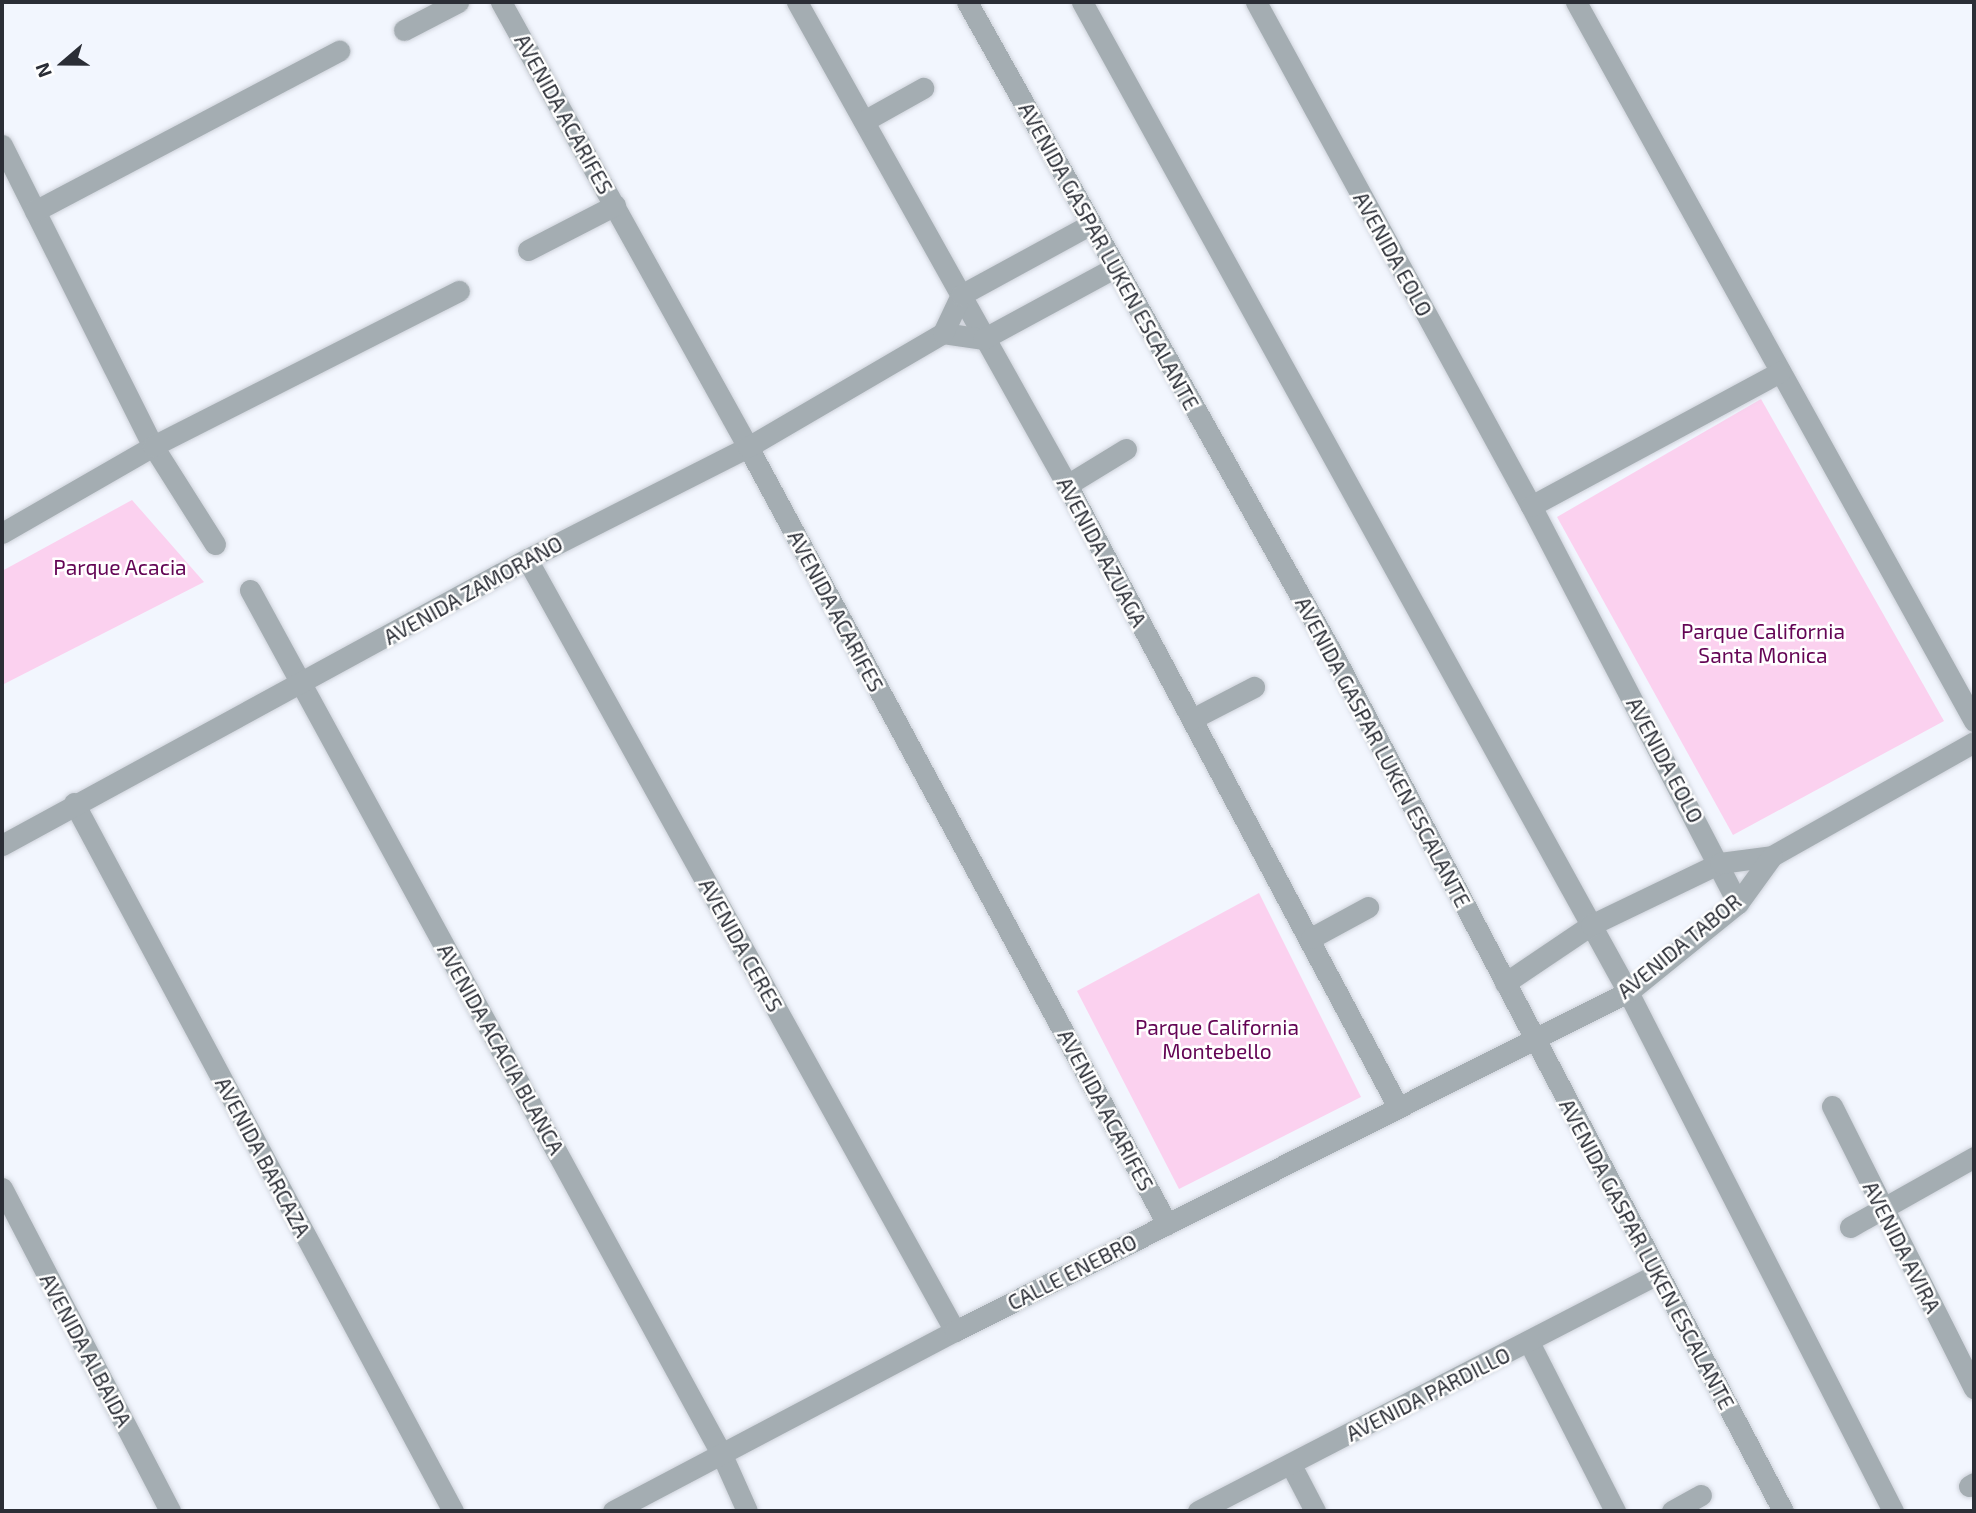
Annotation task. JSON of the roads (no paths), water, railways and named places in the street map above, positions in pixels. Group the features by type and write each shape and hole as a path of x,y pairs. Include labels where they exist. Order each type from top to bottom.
{"street":[{"path":"404,30 458,2"},
{"name":"AVENIDA ACARIFES","path":"501,2 747,447 1167,1224"},
{"name":"AVENIDA AZUAGA","path":"797,2 1067,485 1311,937 1398,1107"},
{"name":"AVENIDA GASPAR LUKEN ESCALANTE","path":"967,2 1335,658 1783,1511"},
{"path":"1082,2 1628,992 1893,1511"},
{"name":"AVENIDA EOLO","path":"1256,2 1531,506 1720,863 1738,903"},
{"path":"1576,2 1974,721"},
{"path":"35,211 339,51"},
{"path":"864,121 923,88"},
{"path":"2,145 153,446 215,544"},
{"path":"528,250 615,205"},
{"path":"1091,224 961,295 943,334 983,339 1114,268"},
{"path":"2,533 153,446 459,291"},
{"name":"AVENIDA ZAMORANO","path":"2,845 74,803 302,684 527,559 747,447 943,334"},
{"path":"1531,506 1780,372"},
{"path":"1067,485 1126,449"},
{"name":"AVENIDA CERES","path":"527,559 956,1331"},
{"name":"AVENIDA ACACIA BLANCA","path":"250,590 722,1455 747,1511"},
{"path":"1192,719 1254,687"},
{"name":"AVENIDA TABOR","path":"1505,983 1591,925 1720,863 1772,856 1972,747"},
{"name":"AVENIDA BARCAZA","path":"74,803 453,1511"},
{"name":"AVENIDA TABOR","path":"1535,1042 1628,992 1738,903 1772,856"},
{"path":"1311,937 1368,907"},
{"name":"CALLE ENEBRO","path":"613,1511 956,1331 1398,1107 1535,1042"},
{"name":"AVENIDA AVIRA","path":"1832,1106 1974,1388"},
{"path":"1850,1227 1881,1207 1974,1157"},
{"name":"AVENIDA ALBAIDA","path":"2,1188 170,1511"},
{"name":"AVENIDA PARDILLO","path":"1198,1511 1657,1274"},
{"path":"1529,1342 1615,1511"},
{"path":"1291,1465 1315,1511"},
{"path":"1672,1511 1701,1495"}],"park label":[{"name":"Parque Acacia","path":"120,567"},
{"name":"Parque California Santa Monica","path":"1763,643"},
{"name":"Parque California Montebello","path":"1217,1039"}]}
